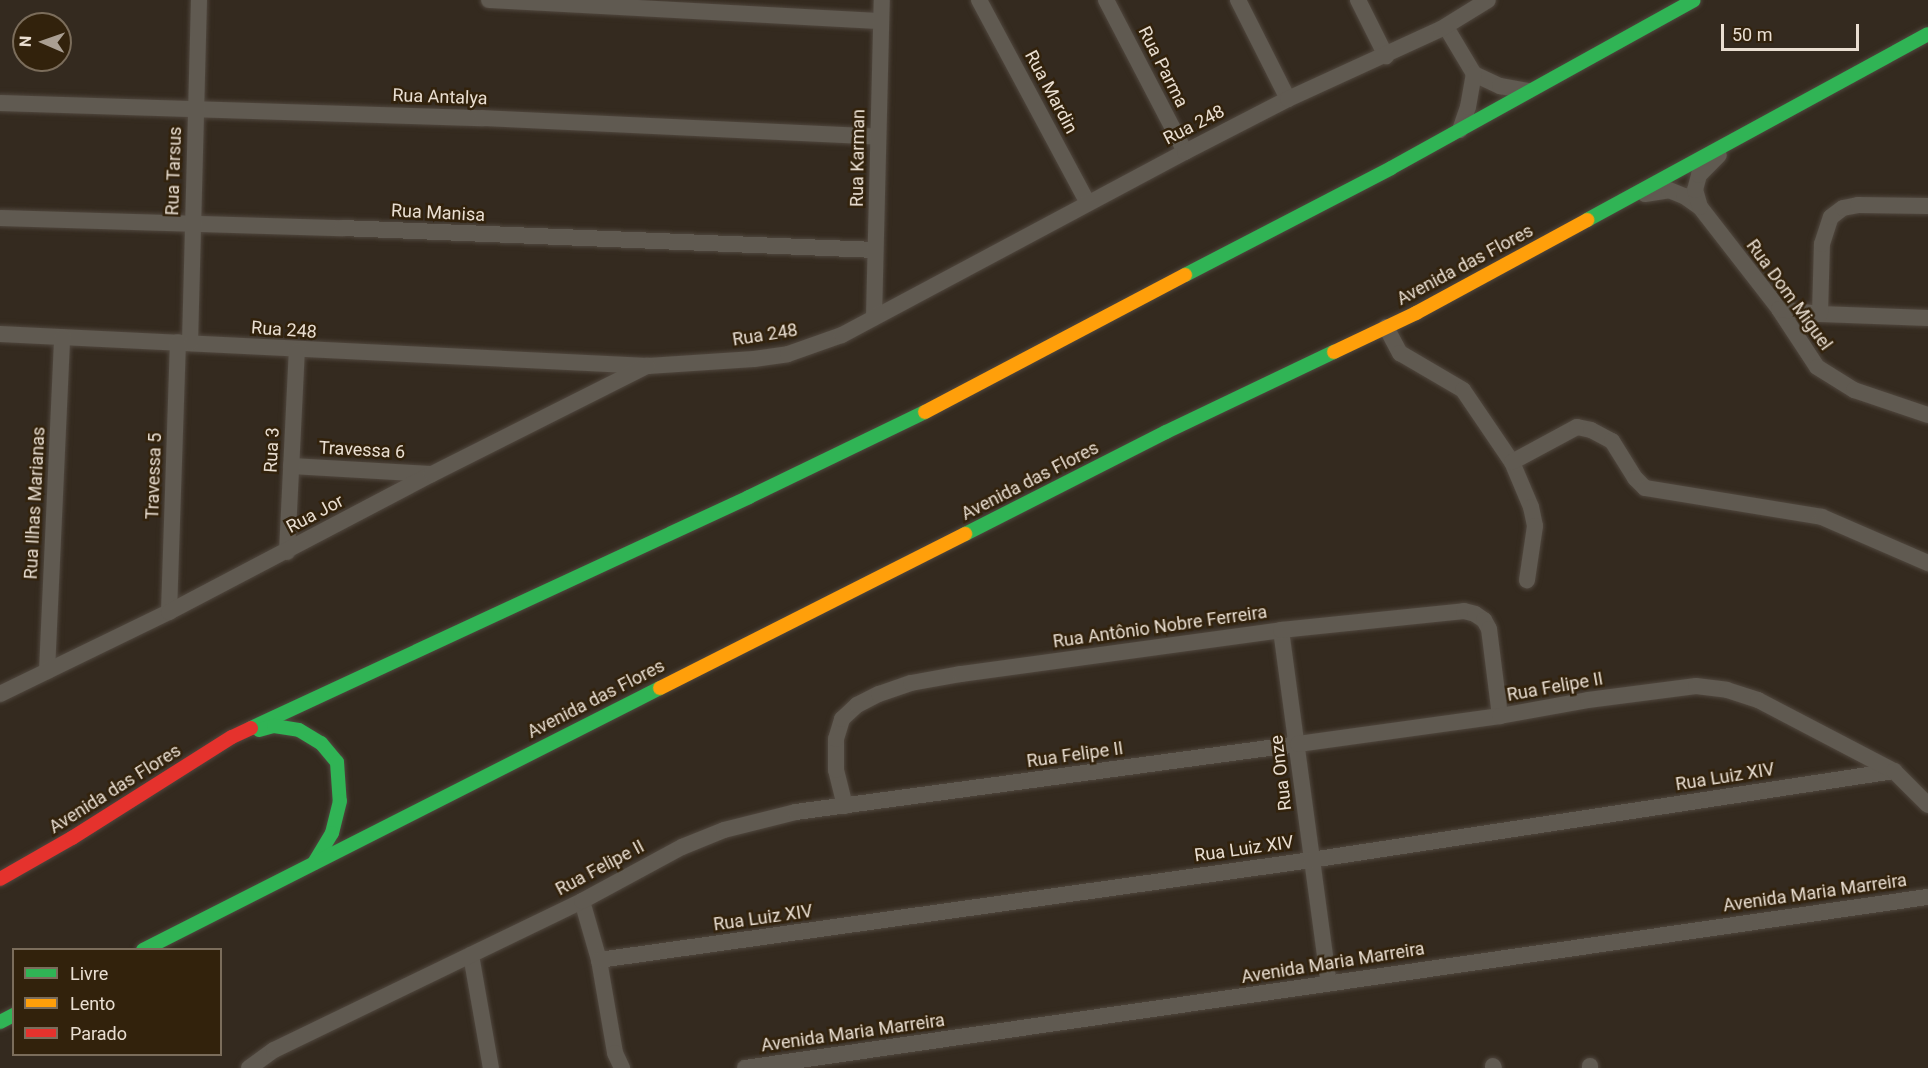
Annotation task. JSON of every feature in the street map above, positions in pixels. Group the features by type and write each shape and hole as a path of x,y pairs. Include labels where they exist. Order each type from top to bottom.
{"main road":[{"name":"Avenida das Flores","path":"0,879 81,832 232,737 749,497 914,417 1460,130 1694,0"},
{"name":"Avenida das Flores","path":"147,948 1166,432 1386,327 1631,198 1928,34"},
{"path":"232,737 274,726 299,730 321,743 337,762 340,801 332,833 314,862"}],"street":[{"name":"Rua Tarsus","path":"184,342 192,225 199,0"},
{"path":"489,0 879,21"},
{"name":"Rua Karman","path":"874,317 879,21 882,0"},
{"name":"Rua Mardin","path":"979,0 1088,203"},
{"name":"Rua Parma","path":"1106,0 1185,152"},
{"path":"1238,0 1288,99"},
{"path":"1358,0 1386,56"},
{"name":"Rua 248","path":"0,334 184,342 297,351 648,366 754,359 788,354 816,346 874,317 1288,99 1446,27 1488,0"},
{"path":"1446,27 1474,74 1500,86 1528,91"},
{"path":"1460,130 1468,106 1474,74"},
{"name":"Rua Antalya","path":"0,103 482,118 878,137"},
{"path":"1700,207 1695,190 1699,175 1743,136"},
{"name":"Rua Dom Miguel","path":"1631,198 1669,190 1700,207 1779,309 1816,367 1854,390 1928,415"},
{"path":"1820,314 1822,244 1831,217 1843,208 1858,205 1928,206"},
{"name":"Rua Manisa","path":"0,218 342,228 875,250"},
{"path":"1779,309 1820,314 1928,318"},
{"path":"1386,327 1400,353 1463,390 1512,462 1531,507 1535,526 1527,580"},
{"name":"Rua Ilhas Marianas","path":"47,671 62,336"},
{"name":"Travessa 5","path":"169,612 184,342"},
{"name":"Rua 3","path":"286,552 297,351"},
{"name":"Rua Jor","path":"0,694 169,612 432,474 648,366"},
{"path":"1512,462 1577,427 1591,430 1612,441 1635,478 1644,488 1822,517 1928,563"},
{"name":"Travessa 6","path":"291,466 432,474"},
{"name":"Rua Antônio Nobre Ferreira","path":"845,806 837,770 836,739 842,719 857,705 879,694 911,683 961,674 1281,630 1464,611 1475,614 1484,620 1489,629 1500,716"},
{"name":"Rua Onze","path":"1281,630 1329,983"},
{"name":"Rua Felipe II","path":"249,1068 274,1050 582,901 682,847 724,830 778,816 1500,716 1588,700 1696,686 1727,690 1758,700 1894,771 1928,805"},
{"name":"Rua Luiz XIV","path":"599,960 1311,860 1894,771"},
{"name":"Avenida Maria Marreira","path":"745,1068 1928,897"},
{"path":"582,901 599,960 615,1053 622,1068"},
{"path":"471,955 491,1068"}],"traffic: fast":[{"path":"1185,275 1391,168 1694,0"},
{"path":"1587,220 1928,34"},
{"path":"965,534 1166,432 1334,352"},
{"path":"251,728 749,497 925,412"},
{"path":"147,948 660,688"},
{"path":"259,730 274,726 299,730 321,743 337,762 340,801 332,833 314,863"},
{"path":"0,1022 12,1016"}],"traffic: slow":[{"path":"1334,352 1416,313 1587,220"},
{"path":"925,412 1185,275"},
{"path":"660,688 965,534"}],"traffic: jam":[{"path":"0,879 72,838 232,737 251,728"}]}
